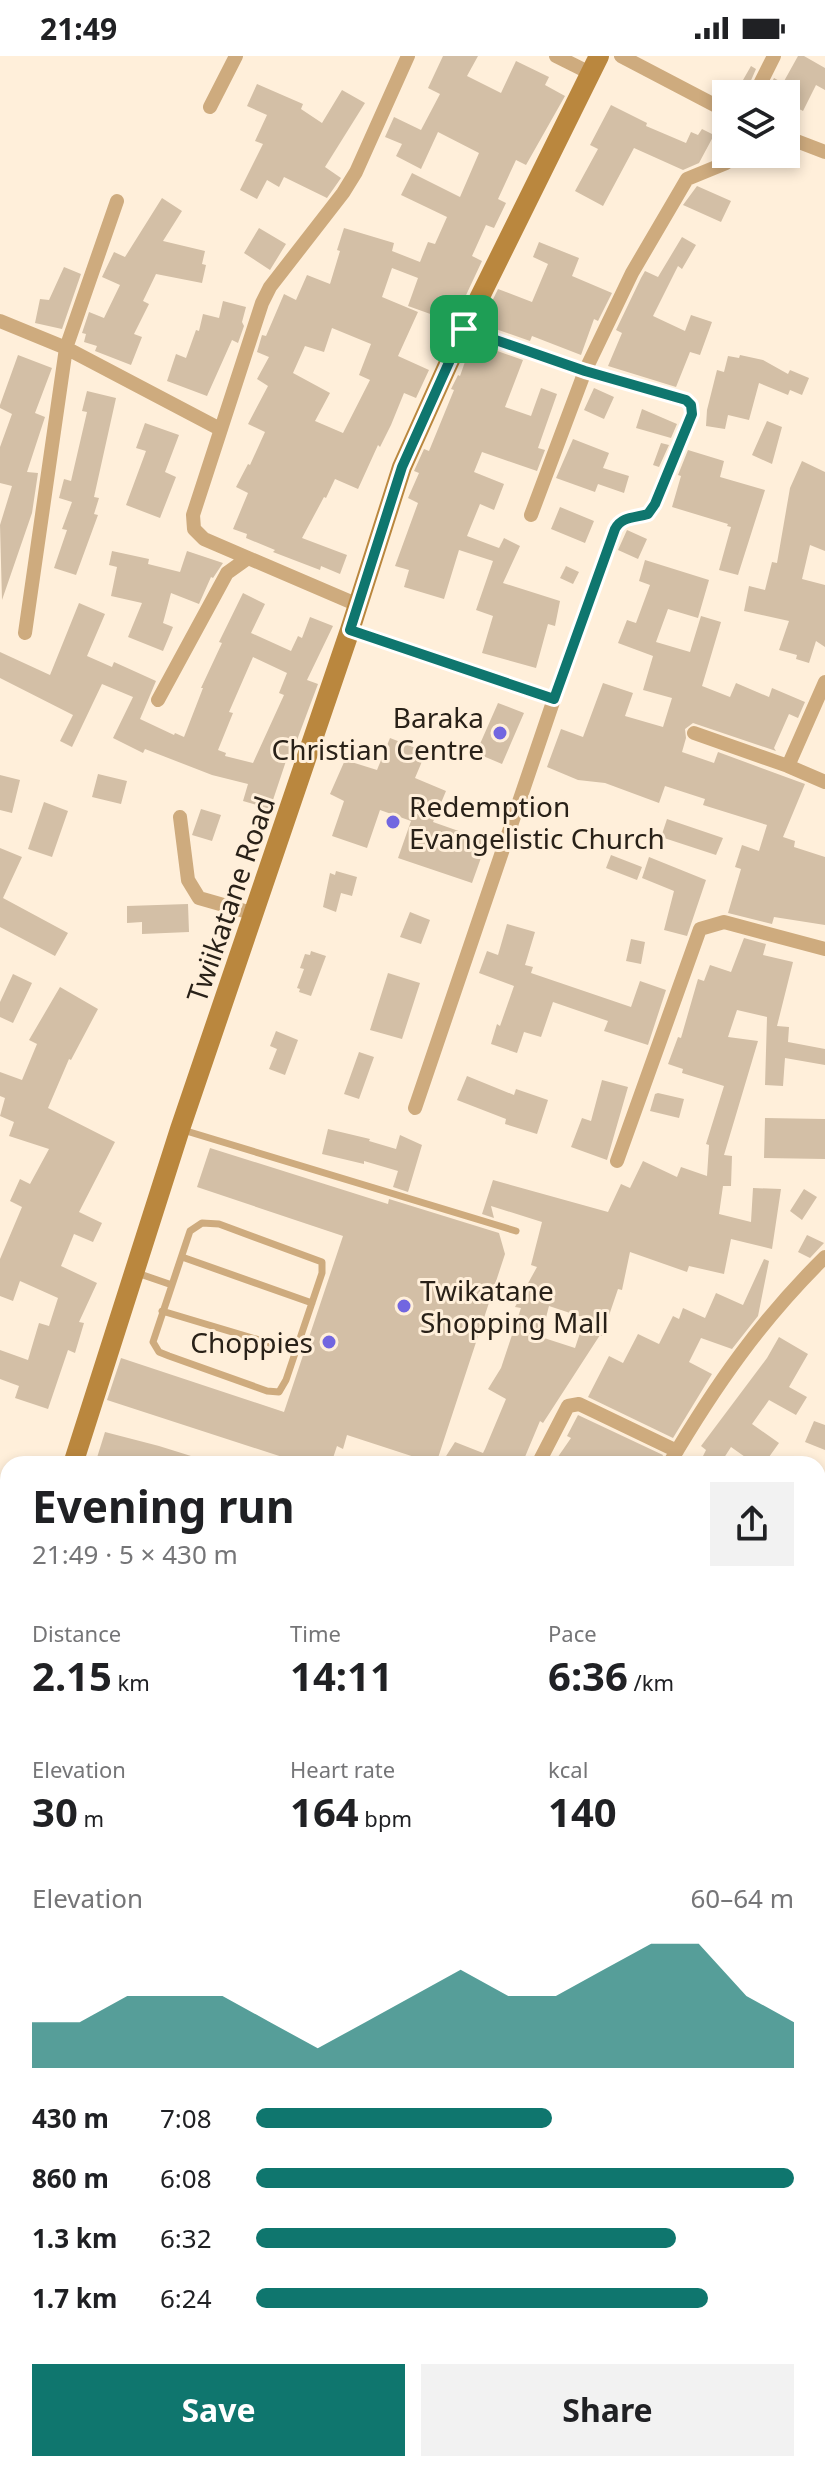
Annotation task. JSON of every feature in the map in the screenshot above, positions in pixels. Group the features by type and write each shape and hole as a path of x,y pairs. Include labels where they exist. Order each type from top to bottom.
{"main road":[{"name":"Twiikatane Road","path":"76,1456 180,1129 255,914 402,467 464,329 595,64"}],"street":[{"path":"210,107 236,56"},
{"path":"358,605 204,539 194,529 193,515 262,303 270,287 356,172 408,56"},
{"path":"556,56 595,64"},
{"path":"621,56 712,104"},
{"path":"762,80 774,56"},
{"path":"800,142 825,152"},
{"path":"531,515 585,371 632,273 687,179 714,168"},
{"path":"25,633 66,348 117,201"},
{"path":"0,321 66,348 220,429"},
{"path":"415,1108 615,529 619,522 648,514 655,504 692,414 691,405 686,400 585,371 464,329"},
{"path":"158,700 227,573 248,558"},
{"path":"350,630 554,699"},
{"path":"788,766 825,682"},
{"path":"694,733 825,782"},
{"path":"180,817 188,880 199,898 255,914"},
{"path":"617,1161 700,929 724,922 825,949"},
{"path":"674,1456 728,1368 767,1319 825,1257"},
{"path":"542,1456 568,1406 579,1404 671,1456"}],"lane":[{"path":"180,1129 516,1231"},
{"path":"202,1223 219,1224 322,1262 322,1273 279,1392 267,1391 159,1352 153,1342 172,1285 190,1231 202,1223"},
{"path":"182,1257 312,1303"},
{"path":"135,1272 172,1285"},
{"path":"162,1311 296,1351"}],"building":[{"path":"443,56 478,56 467,76 501,93 516,61 549,77 545,85 565,96 526,165 516,160 498,199 506,203 494,228 486,225 472,256 482,261 460,308 441,302 436,316 408,306 418,278 392,268 382,297 418,312 398,356 429,370 416,398 404,393 358,489 335,479 324,497 302,538 347,555 340,574 321,566 320,570 273,552 275,550 233,529 248,493 236,487 265,432 248,424 268,386 257,379 269,357 257,352 262,335 266,336 284,294 296,300 307,275 330,284 344,228 394,243 392,251 420,262 428,242 435,244 447,217 401,195 412,173 460,197 479,153 438,132 421,169 396,156 402,144 385,137 394,117 421,130 440,94 428,88","holes":["332,328 371,344 359,375 370,380 343,433 315,421 330,393 293,373 305,346 324,352"]},
{"path":"798,56 804,56 825,68 825,90 816,85 803,111 800,109 800,80 785,80"},
{"path":"751,66 756,69 751,80 743,80"},
{"path":"257,84 303,104 301,109 322,123 342,90 365,103 325,167 341,178 327,198 284,177 279,187 267,180 257,199 240,190 263,144 255,141 267,115 247,106"},
{"path":"611,105 647,123 646,126 686,143 691,132 698,135 702,129 712,134 699,163 683,170 634,148 603,206 575,191 598,149 590,145"},
{"path":"697,186 731,201 721,222 683,205"},
{"path":"162,198 182,211 163,241 205,251 202,264 206,265 202,283 156,274 143,301 149,304 134,334 142,337 131,365 95,351 97,346 84,342 86,334 82,333 89,312 104,318 120,285 102,277 114,252 125,257"},
{"path":"259,228 286,244 270,270 244,253"},
{"path":"682,237 696,245 682,269 678,266 653,316 685,331 691,315 712,322 700,355 690,352 676,387 608,366 622,333 616,330 645,271 658,277"},
{"path":"539,242 579,258 572,276 612,293 598,321 594,319 581,355 532,336 530,341 481,324 498,289 532,302 548,264 533,257"},
{"path":"64,267 81,274 62,329 35,323 40,299 49,300"},
{"path":"223,301 246,307 242,322 244,326 238,343 232,340 207,396 167,381 176,354 186,358 203,314 219,318"},
{"path":"472,342 523,360 505,407 531,416 541,388 557,394 538,448 545,450 537,471 482,452 474,472 504,484 494,510 480,504 467,536 499,548 504,538 520,546 503,583 560,601 555,626 548,624 536,668 482,653 493,616 476,610 493,561 459,550 444,599 404,587 409,570 395,566 418,503 408,498 419,473 414,471 424,449 429,451"},
{"path":"18,355 52,368 35,413 45,417 27,472 38,473 32,513 2,600 0,525 12,486 0,483 0,447 12,414 0,405"},
{"path":"740,355 763,360 788,374 790,370 809,378 802,395 790,390 788,395 759,383 749,420 728,415 725,429 706,426 717,370 724,372 728,356 739,358"},
{"path":"594,388 614,397 604,419 584,410"},
{"path":"87,391 116,398 94,497 99,498 94,514 98,515 76,575 54,568 67,530 62,529 72,502 59,498 64,479 71,481 87,412 82,411"},
{"path":"642,409 677,424 671,438 636,428"},
{"path":"767,421 782,427 772,464 752,455"},
{"path":"145,423 179,435 165,472 176,477 160,518 126,505 146,451 136,448"},
{"path":"573,439 609,453 603,468 629,476 624,493 598,484 595,492 556,478"},
{"path":"661,443 669,445 659,467 653,465"},
{"path":"688,450 724,461 720,477 765,490 738,575 719,570 731,527 672,507 681,476 678,475"},
{"path":"802,461 825,472 825,551 810,545 802,579 825,585 825,647 816,641 809,663 796,659 797,655 779,650 789,621 744,611 749,586 765,590 772,562 777,563 790,488"},
{"path":"560,507 594,521 585,543 551,529"},
{"path":"627,530 647,539 638,559 618,550"},
{"path":"112,551 149,559 148,564 180,572 187,551 223,563 211,577 199,604 171,593 163,623 173,627 163,651 128,637 142,603 111,596 117,567 109,565"},
{"path":"645,560 709,580 698,618 668,609 656,642 690,652 701,616 721,622 702,686 730,697 736,683 769,697 772,688 805,702 798,718 789,714 774,748 776,751 693,723 685,729 682,752 714,763 718,752 805,784 783,837 795,841 794,847 825,857 825,925 774,917 772,924 728,913 741,869 735,867 742,845 759,851 767,825 703,805 705,799 665,786 659,803 605,783 578,780 547,767 561,729 583,737 603,683 633,693 625,716 663,727 672,698 643,690 653,656 618,643 627,620 636,623 650,585 639,581"},
{"path":"566,566 579,572 573,584 560,578"},
{"path":"243,593 265,604 251,633 291,651 298,636 302,638 310,617 333,626 307,680 318,684 297,746 291,760 287,758 270,809 243,801 248,784 212,775 145,749 143,753 113,738 133,697 102,684 72,747 60,741 73,715 0,678 0,652 50,675 79,603 105,614 87,656 112,667 114,662 156,681 140,719 184,737 201,688 222,643 219,642","holes":["253,657 287,673 279,693 284,695 253,763 225,756 226,753 218,750 233,713 229,712"]},
{"name":"Baraka Christian Centre","path":"498,703 524,713 502,764 476,753"},
{"path":"390,738 426,752 415,778 446,791 433,822 487,841 472,883 398,858 411,821 380,810 367,848 332,836 344,801 330,794 345,760 377,770"},
{"path":"98,774 127,781 121,804 92,797"},
{"path":"0,775 20,780 12,813 0,810"},
{"path":"44,802 68,811 52,857 28,849"},
{"path":"201,809 221,815 212,841 192,835"},
{"path":"667,819 723,838 716,855 661,837"},
{"path":"0,848 22,857 3,898 68,933 55,956 0,927"},
{"path":"611,855 642,867 637,880 606,868"},
{"path":"649,857 706,880 687,936 664,930 674,891 642,878"},
{"path":"336,871 357,877 352,896 341,893 336,912 323,907 330,873 335,875"},
{"path":"188,904 189,932 142,934 142,922 127,923 127,906"},
{"path":"410,912 430,920 421,944 400,937"},
{"path":"507,924 535,932 525,965 533,967 531,973 631,1007 640,981 666,990 648,1045 604,1031 608,1021 553,1002 541,1037 524,1032 517,1053 491,1044 514,986 479,973 487,951 498,955"},
{"path":"744,938 766,944 763,955 793,962 777,1026 789,1027 788,1042 825,1049 825,1065 785,1058 783,1086 765,1085 767,1017 737,1010 728,1037 758,1041 724,1155 732,1156 731,1186 723,1186 719,1214 751,1222 753,1188 781,1189 772,1249 731,1239 724,1274 689,1266 687,1272 630,1252 622,1290 618,1289 602,1336 543,1423 540,1421 525,1456 446,1456 455,1442 483,1453 485,1449 506,1399 488,1389 501,1368 521,1308 515,1307 537,1267 531,1265 542,1222 491,1206 494,1218 482,1214 493,1180 608,1212 621,1184 630,1188 643,1161 677,1177 681,1167 707,1176 709,1145 706,1144 724,1086 682,1073 683,1069 668,1064 678,1037 681,1038 698,979 704,981 710,965 731,972","holes":["549,1306 585,1318 575,1348 541,1337"]},
{"path":"631,939 645,942 641,964 626,961"},
{"path":"311,951 326,956 311,996 299,992 297,988 304,969 300,968 305,954 310,955"},
{"path":"388,973 420,983 402,1039 370,1030"},
{"path":"13,974 32,983 13,1023 0,1017 0,1002"},
{"path":"60,987 98,1009 69,1059 48,1108 115,1142 79,1212 102,1223 93,1242 74,1234 61,1266 97,1283 79,1322 84,1323 75,1353 68,1350 48,1409 15,1398 19,1386 0,1379 0,1350 28,1360 39,1323 49,1326 58,1298 20,1281 13,1301 0,1296 0,1259 22,1207 10,1201 20,1179 30,1184 49,1149 9,1136 14,1122 0,1116 5,1098 0,1096 0,1072 22,1080 37,1044 29,1040"},
{"path":"276,1031 298,1040 285,1075 269,1069 277,1049 270,1046"},
{"path":"359,1052 374,1057 359,1099 344,1094"},
{"path":"467,1076 514,1095 516,1089 548,1100 537,1134 505,1124 506,1119 457,1100"},
{"path":"602,1080 628,1087 607,1160 571,1147 582,1118 591,1121"},
{"path":"658,1093 684,1099 679,1118 650,1111"},
{"path":"765,1118 825,1119 825,1159 764,1158"},
{"path":"328,1129 396,1149 400,1135 422,1145 408,1192 393,1187 398,1171 322,1154"},
{"name":"Twikatane Shopping Mall","path":"210,1148 388,1204 389,1199 499,1233 505,1254 439,1456 411,1456 347,1435 343,1449 337,1446 334,1456 279,1456 107,1400 121,1358 284,1412 343,1236 197,1187"},
{"path":"804,1189 817,1197 802,1220 790,1211"},
{"path":"807,1235 824,1243 810,1258 798,1252"},
{"path":"764,1259 769,1261 758,1316 732,1349 701,1338 689,1362 712,1374 673,1438 588,1397 609,1356 623,1363 638,1334 659,1344 673,1316 679,1319 683,1308 705,1318 716,1293 743,1305"},
{"path":"779,1337 808,1354 789,1387 807,1397 796,1415 769,1400 752,1424 779,1443 770,1456 744,1456 731,1447 725,1456 703,1456 706,1450 701,1446 767,1358"},
{"path":"578,1415 663,1455 559,1456 571,1438 567,1436"},
{"path":"814,1421 825,1425 825,1450 805,1442"},
{"path":"105,1432 191,1456 98,1456"}],"place":[{"name":"Baraka Christian Centre","path":"500,733"},
{"name":"Redemption Evangelistic Church","path":"393,822"},
{"name":"Twikatane Shopping Mall","path":"404,1306"},
{"name":"Choppies","path":"329,1342"}],"route":[{"path":"464,329 585,371 686,400 691,405 692,414 655,504 648,514 619,522 615,529 554,699 350,630 394,488 464,329"}]}
